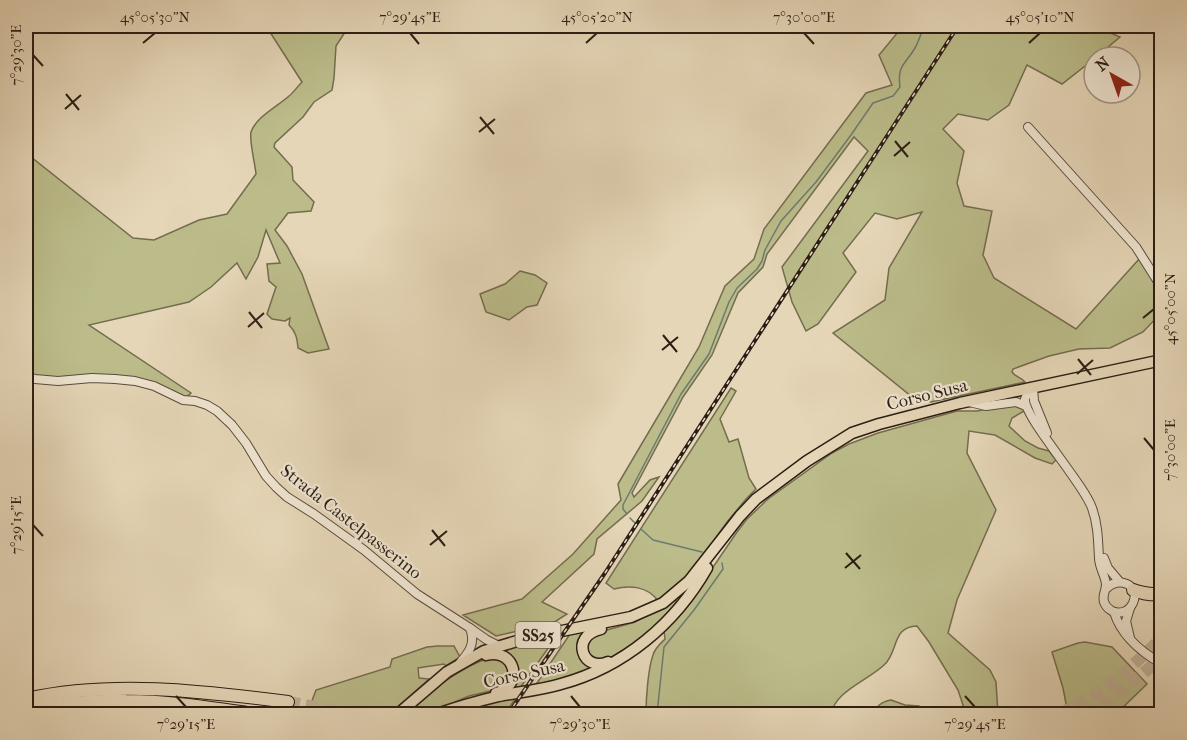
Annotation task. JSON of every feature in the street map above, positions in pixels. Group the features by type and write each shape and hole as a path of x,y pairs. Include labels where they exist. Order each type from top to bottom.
{"highway":[{"path":"1133,590 1145,594 1161,593"},
{"path":"26,699 72,692 155,689 194,691 288,702"},
{"path":"26,710 125,700 164,702 254,714"}],"main road":[{"name":"Corso Susa","path":"398,714 458,665 484,651 527,638 617,621 663,603 682,589 748,507 765,491 817,454 846,437 879,424 968,401 1161,360"},
{"name":"Corso Susa","path":"437,714 496,697 576,680 608,667 644,643 677,611 704,573 732,526"},
{"path":"642,613 627,623 591,632 584,639 582,650 590,662 602,665 632,647 644,643"},
{"path":"457,707 470,699 501,692 511,684 514,673 508,660 497,654 486,655 468,664 458,665"}],"street":[{"path":"1028,127 1136,247 1161,288"},
{"name":"Strada Castelpasserino","path":"26,377 58,381 92,378 135,381 154,386 183,399 207,405 232,425 276,487 363,550 417,594 499,646"},
{"path":"1033,387 1026,396 1026,406 1089,500 1095,518 1099,559 1105,577 1104,602 1114,612 1122,630 1147,655 1161,664"},
{"path":"1033,387 1034,400 1048,439"},
{"path":"968,401 986,406 1016,402 1026,406"},
{"path":"1099,550 1108,568 1119,581 1127,584 1133,590 1134,599 1126,621 1131,639"},
{"path":"1106,589 1119,581"},
{"path":"1114,612 1122,612 1130,608"},
{"path":"458,665 473,641 470,628"}],"green space":[{"path":"266,26 349,26 336,46 332,90 314,102 303,117 275,143 274,147 292,167 293,180 314,202 311,211 288,213 275,230 287,246 302,274 329,349 308,353 298,348 296,335 289,325 290,318 285,321 272,319 267,314 276,287 269,281 267,264 280,263 266,230 258,257 246,279 237,263 211,287 189,302 89,325 191,393 183,400 150,385 26,376 26,153 133,238 154,240 199,220 227,214 256,174 251,132 262,117 302,82"},
{"path":"903,26 1094,26 1120,37 1110,45 1082,45 1082,68 1062,84 1027,65 1009,105 988,120 958,114 943,129 964,151 957,183 964,206 992,211 983,255 994,278 1076,329 1140,258 1162,297 1161,313 1143,332 1110,348 1079,349 1049,356 1013,369 1013,374 1025,382 931,402 911,396 833,333 885,300 889,268 922,212 897,219 875,213 843,253 856,272 818,324 806,331 792,302 782,267 868,151 854,137 767,254 763,267 738,293 712,355 683,397 632,493 634,497 650,480 659,477 642,501 597,539 594,554 542,602 567,614 553,623 496,636 463,615 522,599 573,554 621,500 618,484 699,347 725,286 754,259 764,229 866,93 892,85 879,55"},
{"path":"520,271 535,275 547,283 537,305 527,307 509,320 486,312 480,294 505,284"},
{"path":"731,388 736,391 720,419 729,442 738,439 749,478 756,489 727,522 688,577 658,601 649,592 638,588 614,589 606,583"},
{"path":"1016,404 1026,410 1012,418 1009,426 1025,441 1049,451 1056,460 1052,464 1035,458 995,435 969,431 967,453 996,510 957,600 948,633 990,670 996,682 998,714 966,714 958,690 917,626 909,627 899,635 889,660 838,699 832,714 646,714 651,661 655,650 665,639 664,631 681,614 747,519 768,499 832,453 849,444 878,433 957,411 977,411"},
{"path":"674,599 677,602 648,635 607,660 591,659 585,643 600,632 635,622"},
{"path":"588,631 581,638 594,667 588,672 535,686 570,634"},
{"path":"556,637 520,688 506,691 516,676 496,651"},
{"path":"1085,642 1112,647 1147,684 1116,714 1068,714 1052,652"},
{"path":"454,646 460,657 446,666 444,664 418,668 419,678 429,679 390,714 307,714 316,690 390,667 392,659 427,647"},
{"path":"492,657 504,659 510,670 506,683 495,690 469,696 427,714 405,714 457,673"},
{"path":"517,696 505,714 453,714"},
{"path":"891,700 905,705 919,706 927,714 872,714 880,705"}],"waterway":[{"path":"627,514 623,505 681,394 709,354 729,302 737,288 757,269 781,221 816,182 873,103 893,96 900,87 901,69 915,48 924,26"},
{"path":"630,518 635,523"},
{"path":"641,529 653,540 702,552"},
{"path":"657,714 664,647 723,569 722,563"}],"tunnel":[{"path":"1060,714 1089,699 1111,683 1162,637"},
{"path":"1085,714 1126,688 1162,656"},
{"path":"288,702 354,714"}],"railway":[{"path":"508,714 605,573 958,26"}]}
